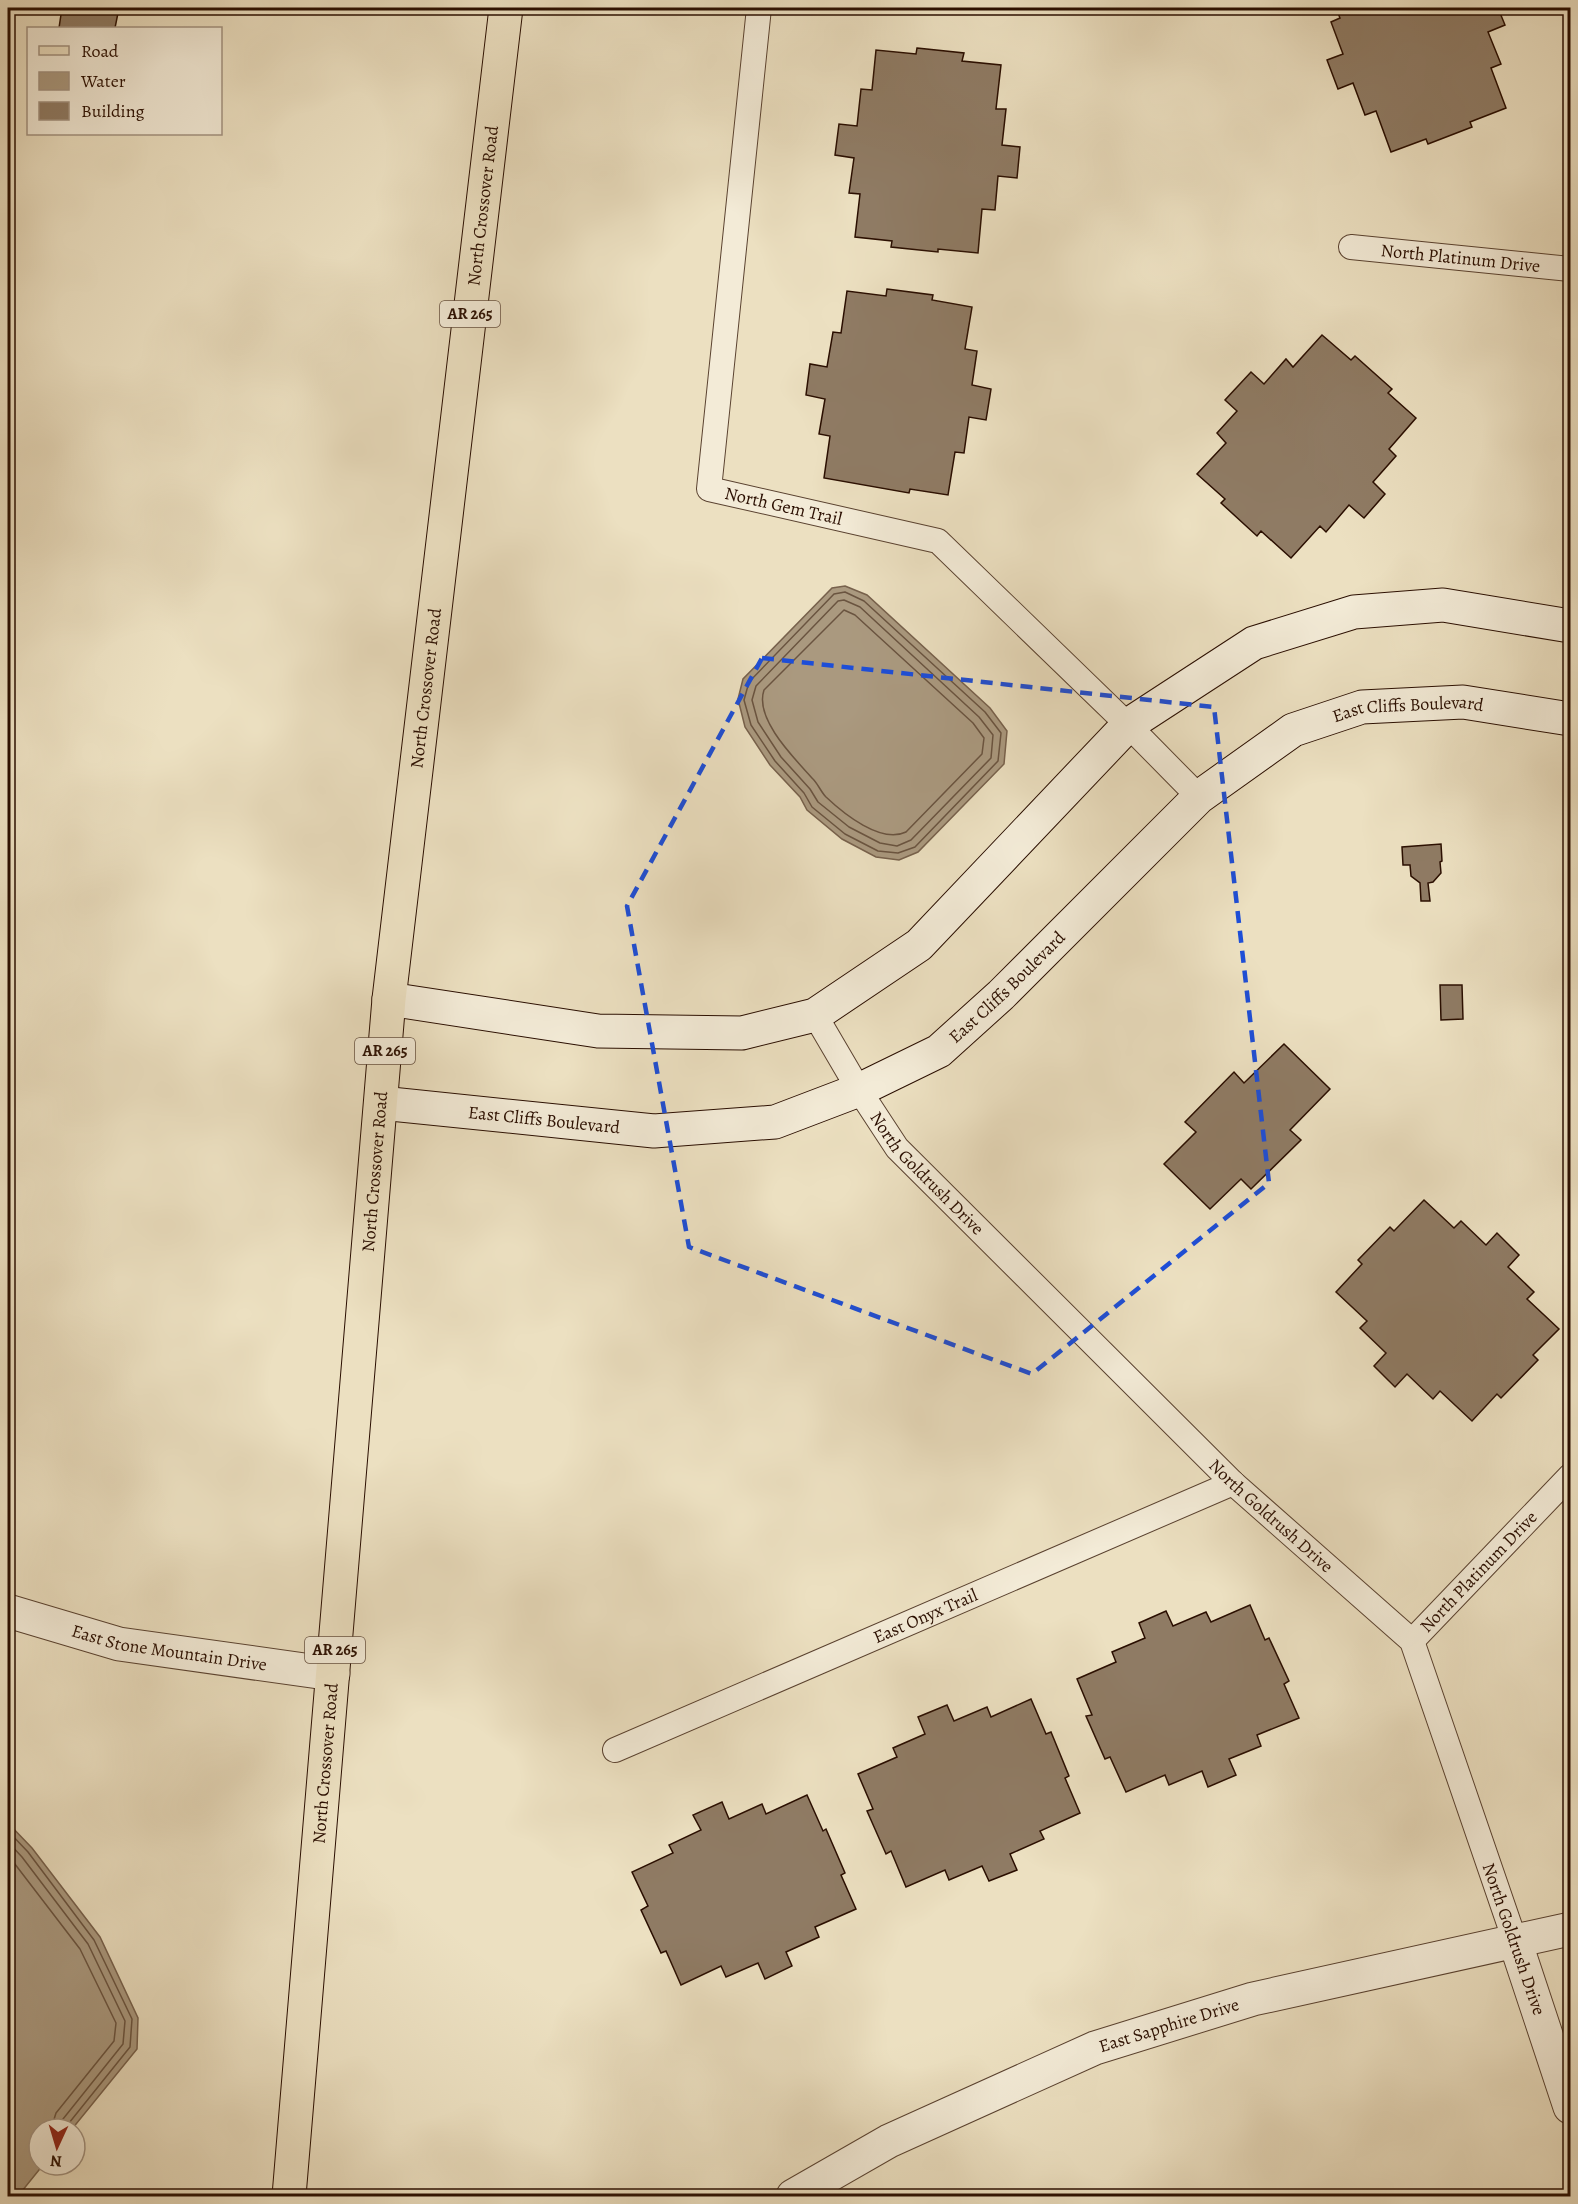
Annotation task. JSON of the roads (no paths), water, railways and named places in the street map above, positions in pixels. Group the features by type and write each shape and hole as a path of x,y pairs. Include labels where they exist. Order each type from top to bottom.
{"main road":[{"name":"North Crossover Road","path":"289,2196 389,999 506,8"}],"street":[{"path":"389,999 598,1031 742,1033 815,1015 919,945 1128,725 1254,643 1354,612 1443,604 1570,626"},
{"name":"East Cliffs Boulevard","path":"381,1103 654,1131 775,1122 859,1090 939,1051 1001,995 1199,797 1293,730 1362,707 1463,702 1570,720"},
{"name":"East Stone Mountain Drive","path":"8,1611 119,1644 333,1674"},
{"name":"East Sapphire Drive","path":"793,2196 890,2141 1095,2048 1253,1999 1570,1929"},
{"name":"North Goldrush Drive","path":"1515,1941 1570,2107"}],"lane":[{"name":"North Gem Trail","path":"759,8 709,489 938,541 1199,797"},
{"name":"North Platinum Drive","path":"1351,247 1570,269"},
{"name":"North Goldrush Drive","path":"815,1015 859,1090 897,1148 1233,1483 1412,1641 1515,1941"},
{"name":"North Platinum Drive","path":"1412,1641 1570,1476"},
{"name":"East Onyx Trail","path":"615,1750 1233,1483"}],"water":[{"path":"845,586 867,595 990,708 1007,731 1004,764 918,852 899,860 876,857 842,839 807,810 800,797 770,765 745,727 738,699 743,679 832,588"},
{"path":"8,1823 32,1848 100,1937 138,2018 137,2049 82,2117 27,2117 27,2177 33,2177 18,2196 8,2196"}]}
